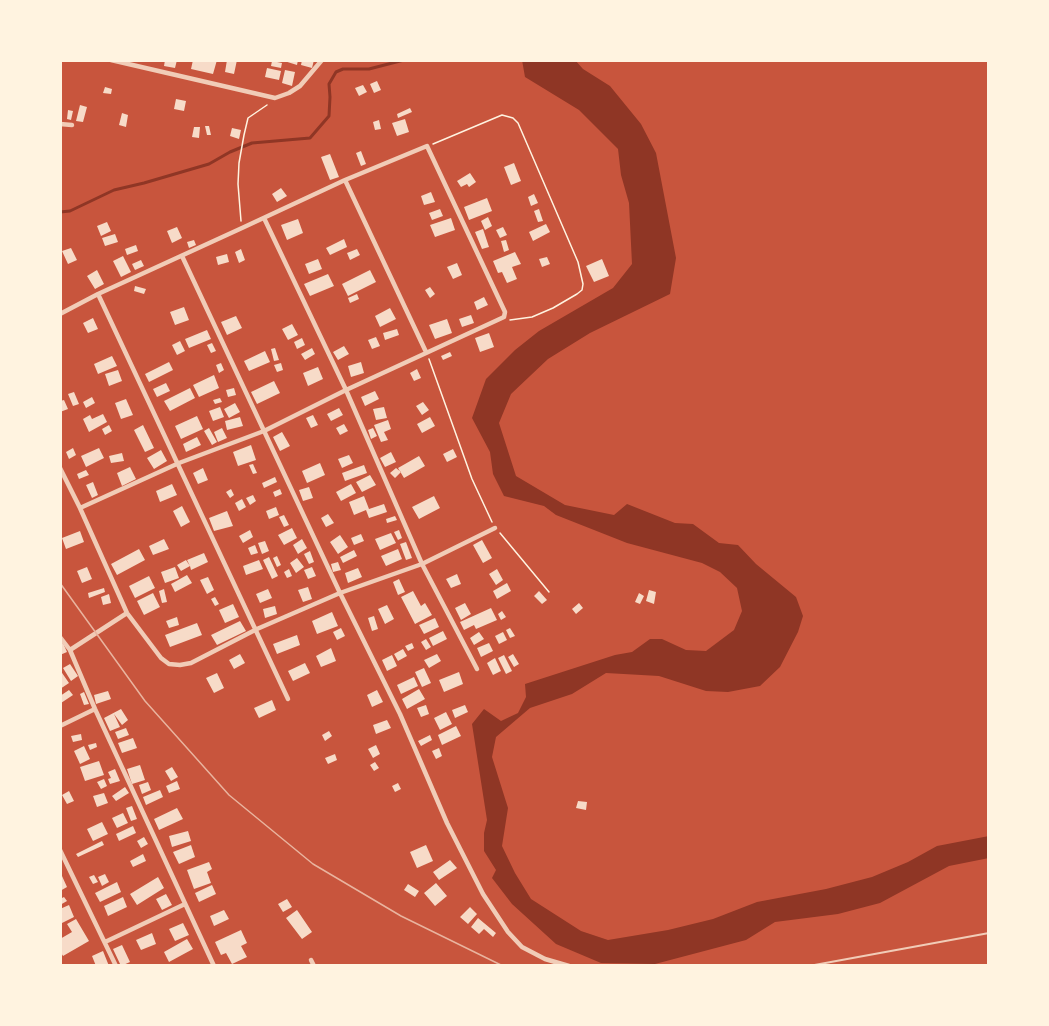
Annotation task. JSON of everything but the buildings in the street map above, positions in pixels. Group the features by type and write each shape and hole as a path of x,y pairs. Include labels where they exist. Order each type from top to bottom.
{"street":[{"path":"111,60 276,98 300,86 322,60"},
{"path":"60,124 72,124"},
{"path":"60,314 98,294 345,180 427,146 505,312 504,317 345,390 264,431 179,463 80,508"},
{"path":"345,180 426,352"},
{"path":"264,218 345,390 422,564 477,669"},
{"path":"182,256 340,593 400,714 447,823 483,894 508,932 522,947 534,955 569,966"},
{"path":"98,294 288,699"},
{"path":"60,468 127,613 161,658 170,664 191,663 257,629 340,593 422,564 495,528"},
{"path":"70,650 127,613"},
{"path":"60,637 70,650 95,710 214,966"},
{"path":"60,726 95,710"},
{"path":"60,850 116,966"},
{"path":"105,942 185,904"},
{"path":"311,960 314,966"}],"lane":[{"path":"809,966 989,933"}],"path":[{"path":"242,228 238,184 240,154 248,118 276,98"},
{"path":"427,146 502,115 513,118 518,123 578,262 583,284 582,290 577,294 532,317 508,320 504,317"},
{"path":"426,352 472,479 495,528 549,592"}],"shaded area":[{"path":"522,60 575,60 583,69 610,86 641,124 656,153 676,258 670,294 590,333 548,359 511,394 499,423 516,476 565,505 614,515 627,504 675,523 693,524 719,543 738,545 756,564 796,597 803,616 798,632 780,667 760,686 728,692 706,691 659,676 606,673 572,694 530,708 496,737 492,757 508,808 502,846 515,873 531,899 581,931 608,940 668,930 713,919 757,902 826,889 872,877 908,862 937,846 989,836 989,858 949,866 880,903 838,914 775,922 746,940 655,964 601,963 556,944 512,904 492,878 496,870 484,851 487,820 472,724 484,709 501,721 518,713 526,697 525,684 615,655 632,652 650,639 662,639 686,650 706,651 734,630 742,611 737,588 720,572 702,563 627,543 556,515 544,506 504,496 493,474 490,452 472,418 486,379 515,350 539,331 613,288 632,264 629,203 621,175 618,149 579,110 525,77"}],"waterway":[{"path":"60,212 70,211 114,190 209,164 252,143 310,138 329,116 329,84 336,72 343,69 369,69 404,60"}],"tram line":[{"path":"60,583 145,701 229,795 313,864 401,916 503,966"}]}
